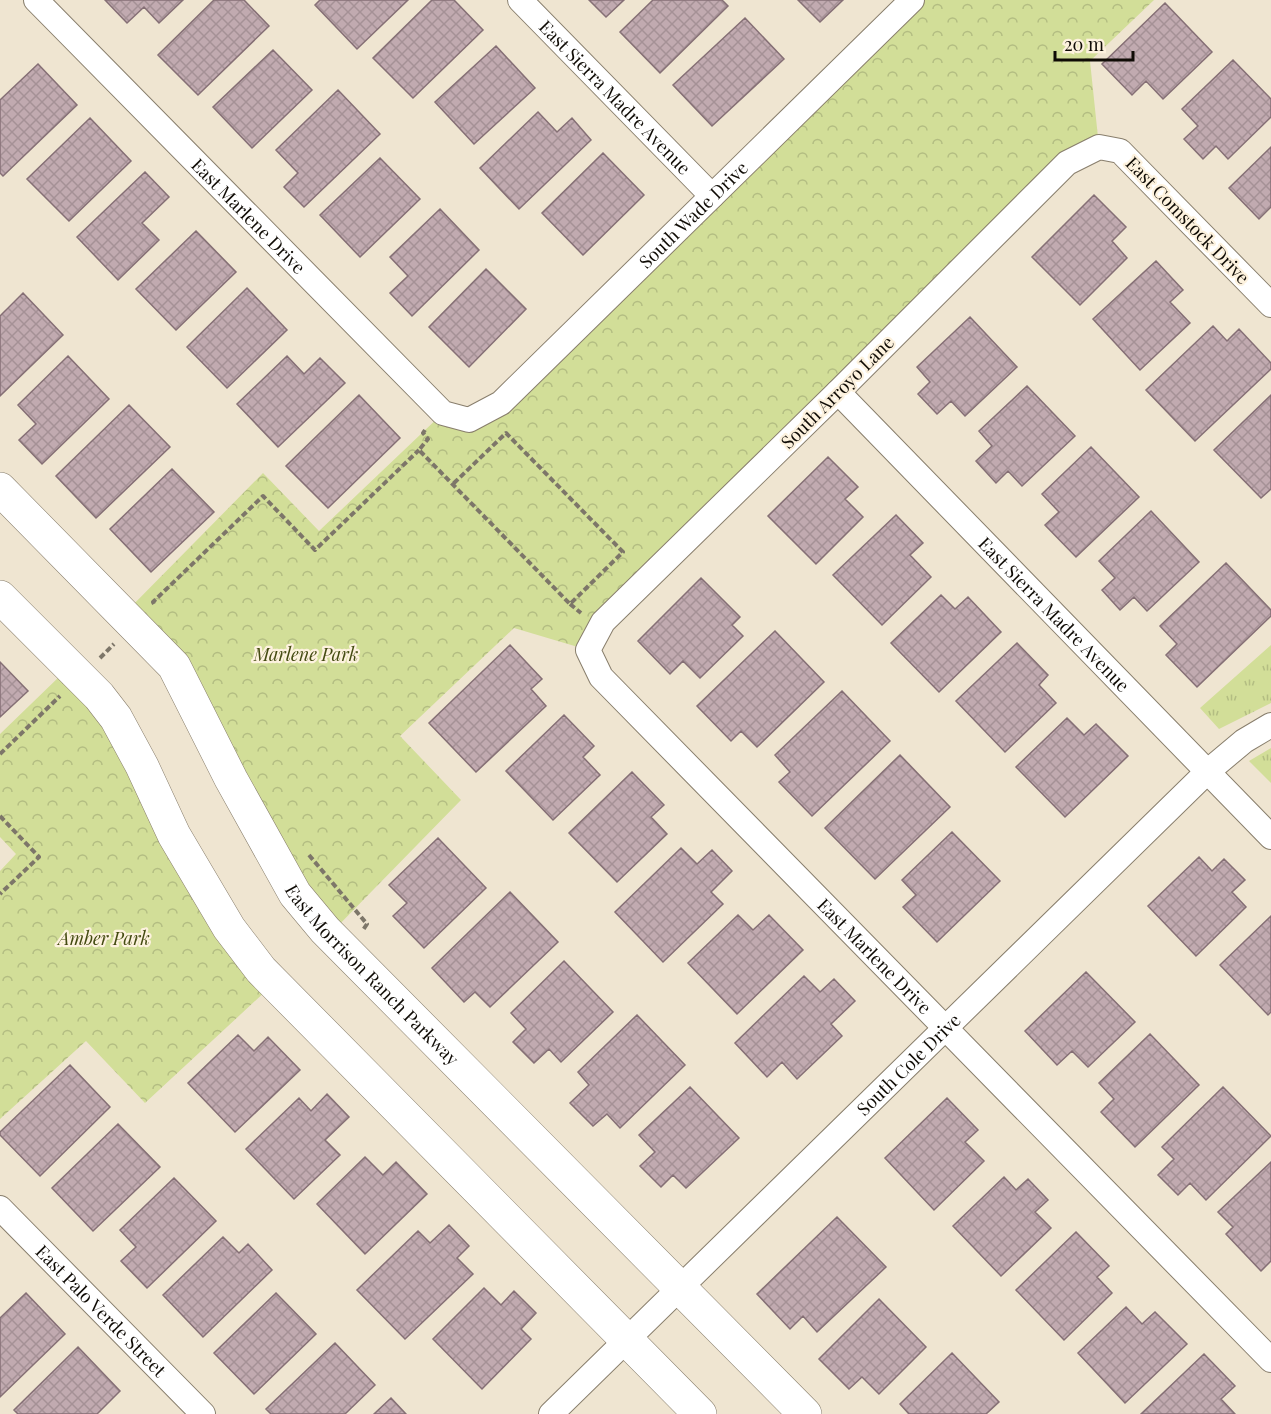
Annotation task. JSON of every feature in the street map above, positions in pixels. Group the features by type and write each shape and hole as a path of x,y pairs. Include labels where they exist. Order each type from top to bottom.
{"street":[{"name":"East Marlene Drive","path":"36,0 443,413"},
{"name":"East Sierra Madre Avenue","path":"520,0 712,196"},
{"name":"South Wade Drive","path":"443,413 469,420 501,403 912,0"},
{"name":"East Comstock Drive","path":"1099,147 1120,151 1271,305"},
{"name":"South Arroyo Lane","path":"588,650 603,621 1067,163 1099,147"},
{"name":"East Sierra Madre Avenue","path":"837,392 1271,837"},
{"name":"East Morrison Ranch Parkway","path":"0,489 174,666 231,779 295,894 325,930 805,1414"},
{"path":"0,597 99,696 116,718 142,766 174,835 229,928 261,970 700,1414"},
{"name":"East Marlene Drive","path":"588,650 601,677 1271,1360"},
{"name":"South Cole Drive","path":"551,1414 1207,772 1244,741 1271,725"},
{"name":"East Palo Verde Street","path":"0,1208 203,1414"}],"path":[{"path":"0,754 134,626 155,605 153,602 263,496 315,550 419,450 428,439 423,433 443,413"},
{"path":"419,450 570,604 623,552 506,433 453,484"},
{"path":"0,816 39,857 0,894"}],"green space":[{"name":"Marlene Park","path":"912,0 1154,0 1090,61 1099,147 588,650 514,628 400,736 461,800 330,934 123,615 263,473 319,531 443,413 469,420"},
{"path":"1271,645 1271,703 1219,729 1200,708"},
{"name":"Amber Park","path":"61,675 98,710 268,989 145,1103 86,1041 0,1119 0,871 16,854 0,837 0,734"},
{"path":"1271,748 1271,783 1249,761"}],"building":[{"path":"105,0 183,0 159,23 144,7 127,23"},
{"path":"214,0 244,0 269,26 198,95 158,55"},
{"path":"320,0 408,0 357,49 315,5"},
{"path":"432,0 454,0 483,30 413,98 373,58"},
{"path":"589,0 624,0 606,17"},
{"path":"653,0 722,0 728,6 660,73 620,32"},
{"path":"798,0 843,0 820,22"},
{"path":"1165,3 1212,52 1163,99 1146,81 1132,95 1102,64"},
{"path":"745,18 784,59 712,126 673,85"},
{"path":"496,46 535,88 474,144 435,102"},
{"path":"273,50 312,90 252,148 213,107"},
{"path":"1233,60 1271,99 1271,117 1228,159 1216,146 1203,159 1184,139 1198,126 1182,109"},
{"path":"38,64 77,105 3,176 0,173 0,100"},
{"path":"338,90 380,134 304,207 284,187 298,173 276,150"},
{"path":"538,112 557,132 572,118 591,140 519,209 480,168"},
{"path":"90,118 131,161 69,221 27,179"},
{"path":"1271,147 1271,207 1259,219 1229,188"},
{"path":"603,153 644,195 583,255 542,213"},
{"path":"380,158 420,199 360,257 320,215"},
{"path":"145,172 169,197 142,223 159,240 118,280 77,237"},
{"path":"1094,195 1126,227 1112,241 1127,258 1080,305 1032,257"},
{"path":"440,209 479,250 412,316 390,293 408,276 390,257"},
{"path":"196,231 236,272 176,330 136,289"},
{"path":"1156,261 1183,290 1170,302 1190,323 1140,370 1093,319"},
{"path":"486,269 526,309 469,367 429,327"},
{"path":"247,288 287,330 227,388 187,347"},
{"path":"23,293 63,335 0,396 0,316"},
{"path":"970,317 1017,367 965,416 951,401 937,414 918,394 930,382 917,367"},
{"path":"1213,326 1227,341 1239,329 1271,363 1271,369 1195,441 1146,390"},
{"path":"68,356 109,399 42,464 19,440 36,424 18,405"},
{"path":"287,356 304,374 320,358 345,383 278,447 237,404"},
{"path":"1027,386 1075,436 1022,486 1008,471 996,483 976,461 992,446 979,431"},
{"path":"359,395 400,438 328,508 286,466"},
{"path":"1271,395 1271,489 1261,498 1214,450"},
{"path":"129,405 170,447 96,518 56,476"},
{"path":"1091,447 1139,497 1076,557 1045,525 1059,512 1042,494"},
{"path":"828,457 858,487 845,499 863,517 816,564 768,516"},
{"path":"172,469 214,512 151,572 110,529"},
{"path":"1151,511 1199,562 1147,611 1134,597 1120,610 1102,590 1115,578 1099,561"},
{"path":"896,515 923,543 910,555 931,577 882,625 833,575"},
{"path":"1226,563 1271,610 1271,616 1197,687 1166,655 1177,644 1160,626"},
{"path":"701,578 740,617 732,625 743,636 700,678 683,661 670,674 638,641"},
{"path":"941,595 955,609 968,597 1001,632 939,692 891,643"},
{"path":"775,631 824,682 757,747 741,731 731,741 697,706"},
{"path":"1017,643 1048,675 1039,685 1056,703 1005,752 956,701"},
{"path":"510,645 542,679 531,689 546,706 476,772 429,723"},
{"path":"0,662 28,691 0,717"},
{"path":"842,691 890,741 812,816 779,782 790,772 775,755"},
{"path":"564,715 594,746 583,757 600,775 553,820 506,771"},
{"path":"1067,718 1084,735 1096,724 1128,756 1065,817 1016,767"},
{"path":"900,755 950,807 875,879 825,828"},
{"path":"632,772 664,805 651,817 667,834 617,882 569,833"},
{"path":"952,832 1000,881 937,942 903,907 916,895 902,880"},
{"path":"438,838 486,888 424,948 393,916 407,903 389,885"},
{"path":"681,848 697,864 712,850 732,871 711,892 723,904 663,962 615,912"},
{"path":"1199,857 1212,871 1224,859 1245,880 1232,892 1246,907 1196,956 1148,906"},
{"path":"510,892 558,942 490,1007 475,992 464,1002 432,968"},
{"path":"738,915 753,930 769,915 803,950 737,1014 688,963"},
{"path":"1271,916 1271,1012 1268,1015 1220,965"},
{"path":"564,961 613,1012 561,1062 549,1049 534,1063 513,1042 526,1029 511,1013"},
{"path":"1086,972 1135,1022 1088,1067 1072,1051 1057,1065 1025,1031"},
{"path":"804,976 820,992 834,979 855,1001 831,1024 842,1036 797,1079 782,1062 767,1077 735,1043"},
{"path":"637,1015 685,1065 620,1128 607,1114 593,1126 570,1103 589,1085 578,1072"},
{"path":"1150,1034 1199,1085 1135,1147 1101,1112 1114,1099 1099,1083"},
{"path":"238,1035 254,1051 268,1037 300,1070 235,1132 188,1083"},
{"path":"70,1065 110,1107 40,1176 0,1135 0,1132"},
{"path":"690,1087 739,1138 686,1188 673,1175 661,1187 640,1166 655,1152 639,1135"},
{"path":"1223,1087 1271,1136 1206,1200 1190,1183 1178,1195 1158,1175 1174,1159 1162,1147"},
{"path":"327,1094 349,1117 325,1140 340,1155 294,1199 246,1149 299,1098 311,1111"},
{"path":"947,1098 978,1130 965,1142 984,1161 934,1210 885,1158"},
{"path":"118,1124 160,1167 93,1231 52,1188"},
{"path":"365,1157 383,1175 396,1162 427,1194 365,1254 317,1204"},
{"path":"1271,1162 1271,1261 1261,1271 1226,1234 1233,1227 1218,1212"},
{"path":"1004,1177 1016,1190 1028,1179 1048,1200 1035,1212 1051,1228 1001,1276 953,1226"},
{"path":"174,1178 216,1221 147,1288 121,1261 136,1247 120,1230"},
{"path":"837,1217 886,1267 817,1332 803,1316 790,1329 757,1294"},
{"path":"449,1225 469,1246 457,1258 473,1274 405,1339 357,1290 418,1231 430,1243"},
{"path":"1076,1232 1109,1266 1097,1277 1112,1293 1064,1340 1016,1290"},
{"path":"223,1237 239,1253 248,1244 272,1270 203,1337 163,1295"},
{"path":"484,1288 501,1305 514,1291 536,1313 521,1329 531,1339 482,1389 433,1339"},
{"path":"26,1293 65,1334 0,1397 0,1318"},
{"path":"276,1293 316,1334 254,1394 214,1353"},
{"path":"879,1299 926,1347 879,1394 862,1377 849,1389 819,1359"},
{"path":"1126,1307 1142,1324 1155,1312 1187,1344 1125,1403 1078,1353"},
{"path":"335,1343 375,1385 345,1414 271,1414 266,1409"},
{"path":"78,1347 120,1391 97,1414 18,1414 14,1410"},
{"path":"952,1353 999,1402 986,1414 909,1414 900,1404"},
{"path":"1204,1354 1235,1386 1221,1399 1235,1414 1141,1414"},
{"path":"391,1398 406,1414 374,1414"}]}
